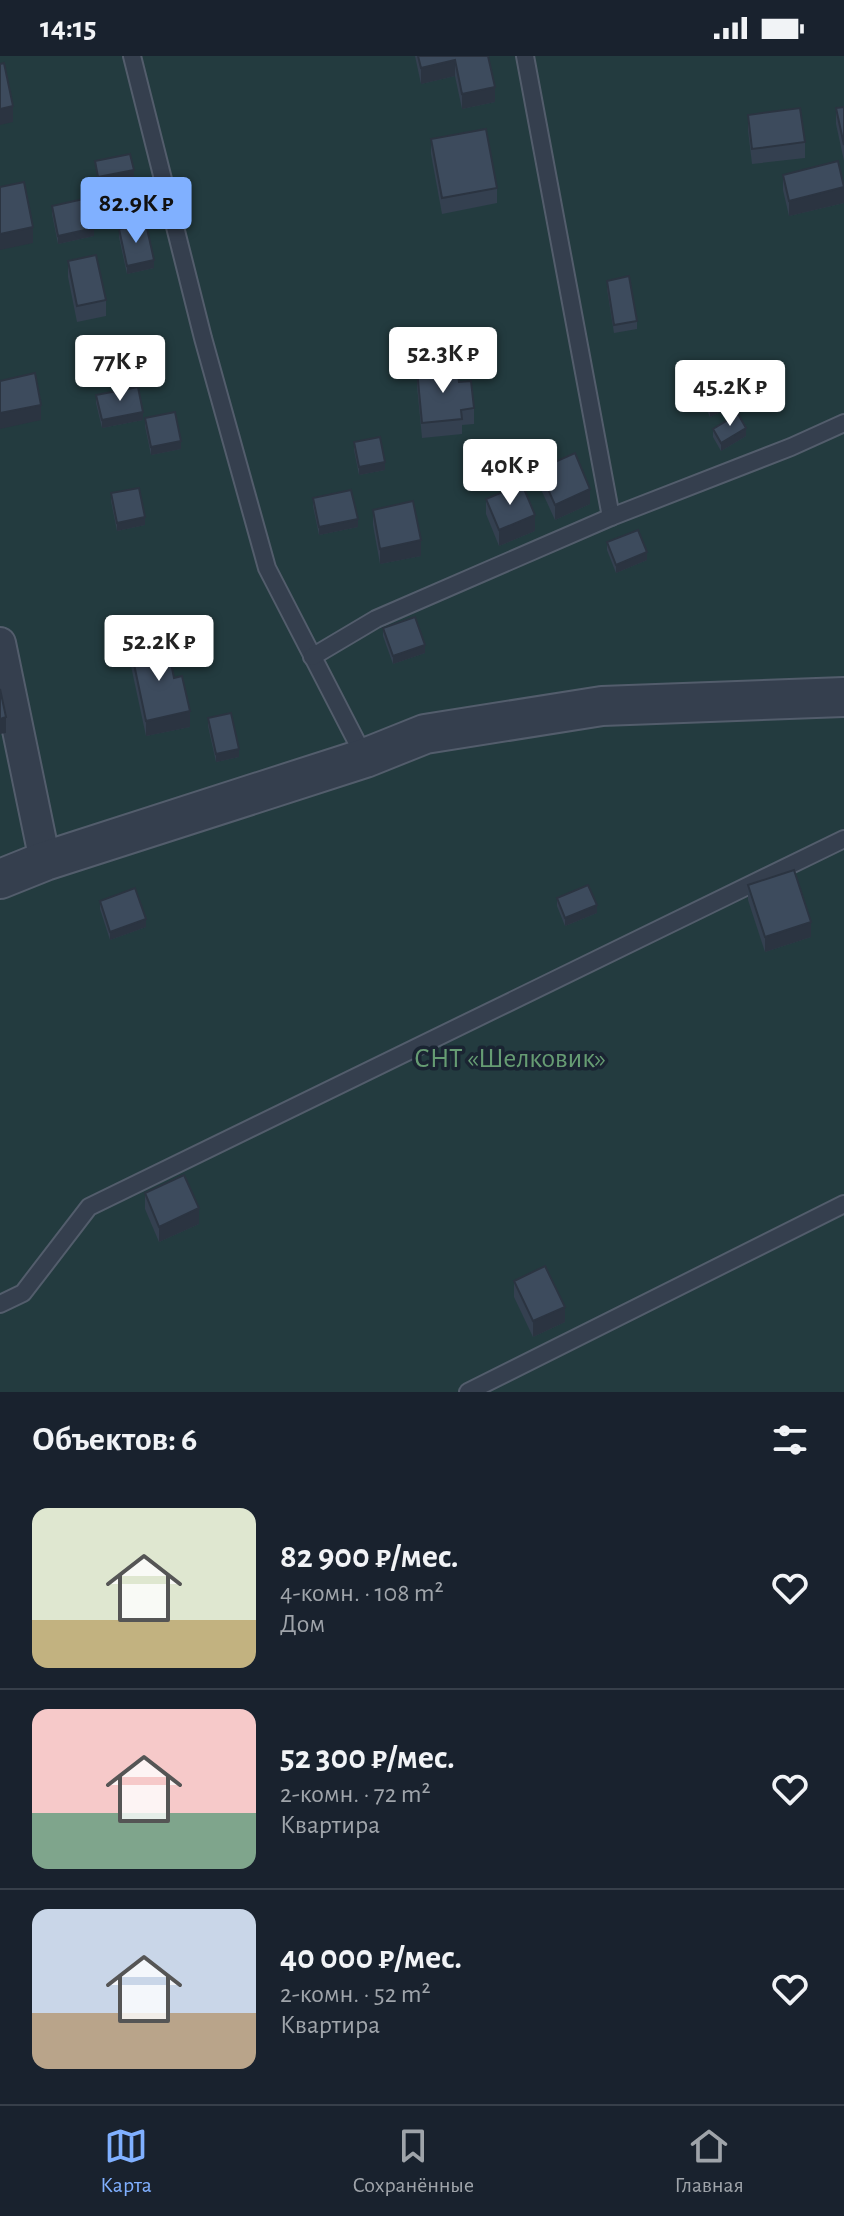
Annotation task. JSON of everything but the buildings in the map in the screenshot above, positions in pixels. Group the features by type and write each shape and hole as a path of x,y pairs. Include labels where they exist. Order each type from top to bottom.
{"street":[{"path":"0,643 45,861"},
{"path":"0,879 45,861 365,758 425,734 602,706 844,697"}],"lane":[{"path":"132,56 203,338 267,568 365,758"},
{"path":"525,56 611,517"},
{"path":"312,657 376,619 611,517 791,447 844,423"},
{"path":"0,1304 23,1293 89,1207 844,839"},
{"path":"468,1392 844,1204"}],"green space":[{"name":"СНТ «Шелковик»","path":"0,56 844,56 844,1392 0,1392"}]}
